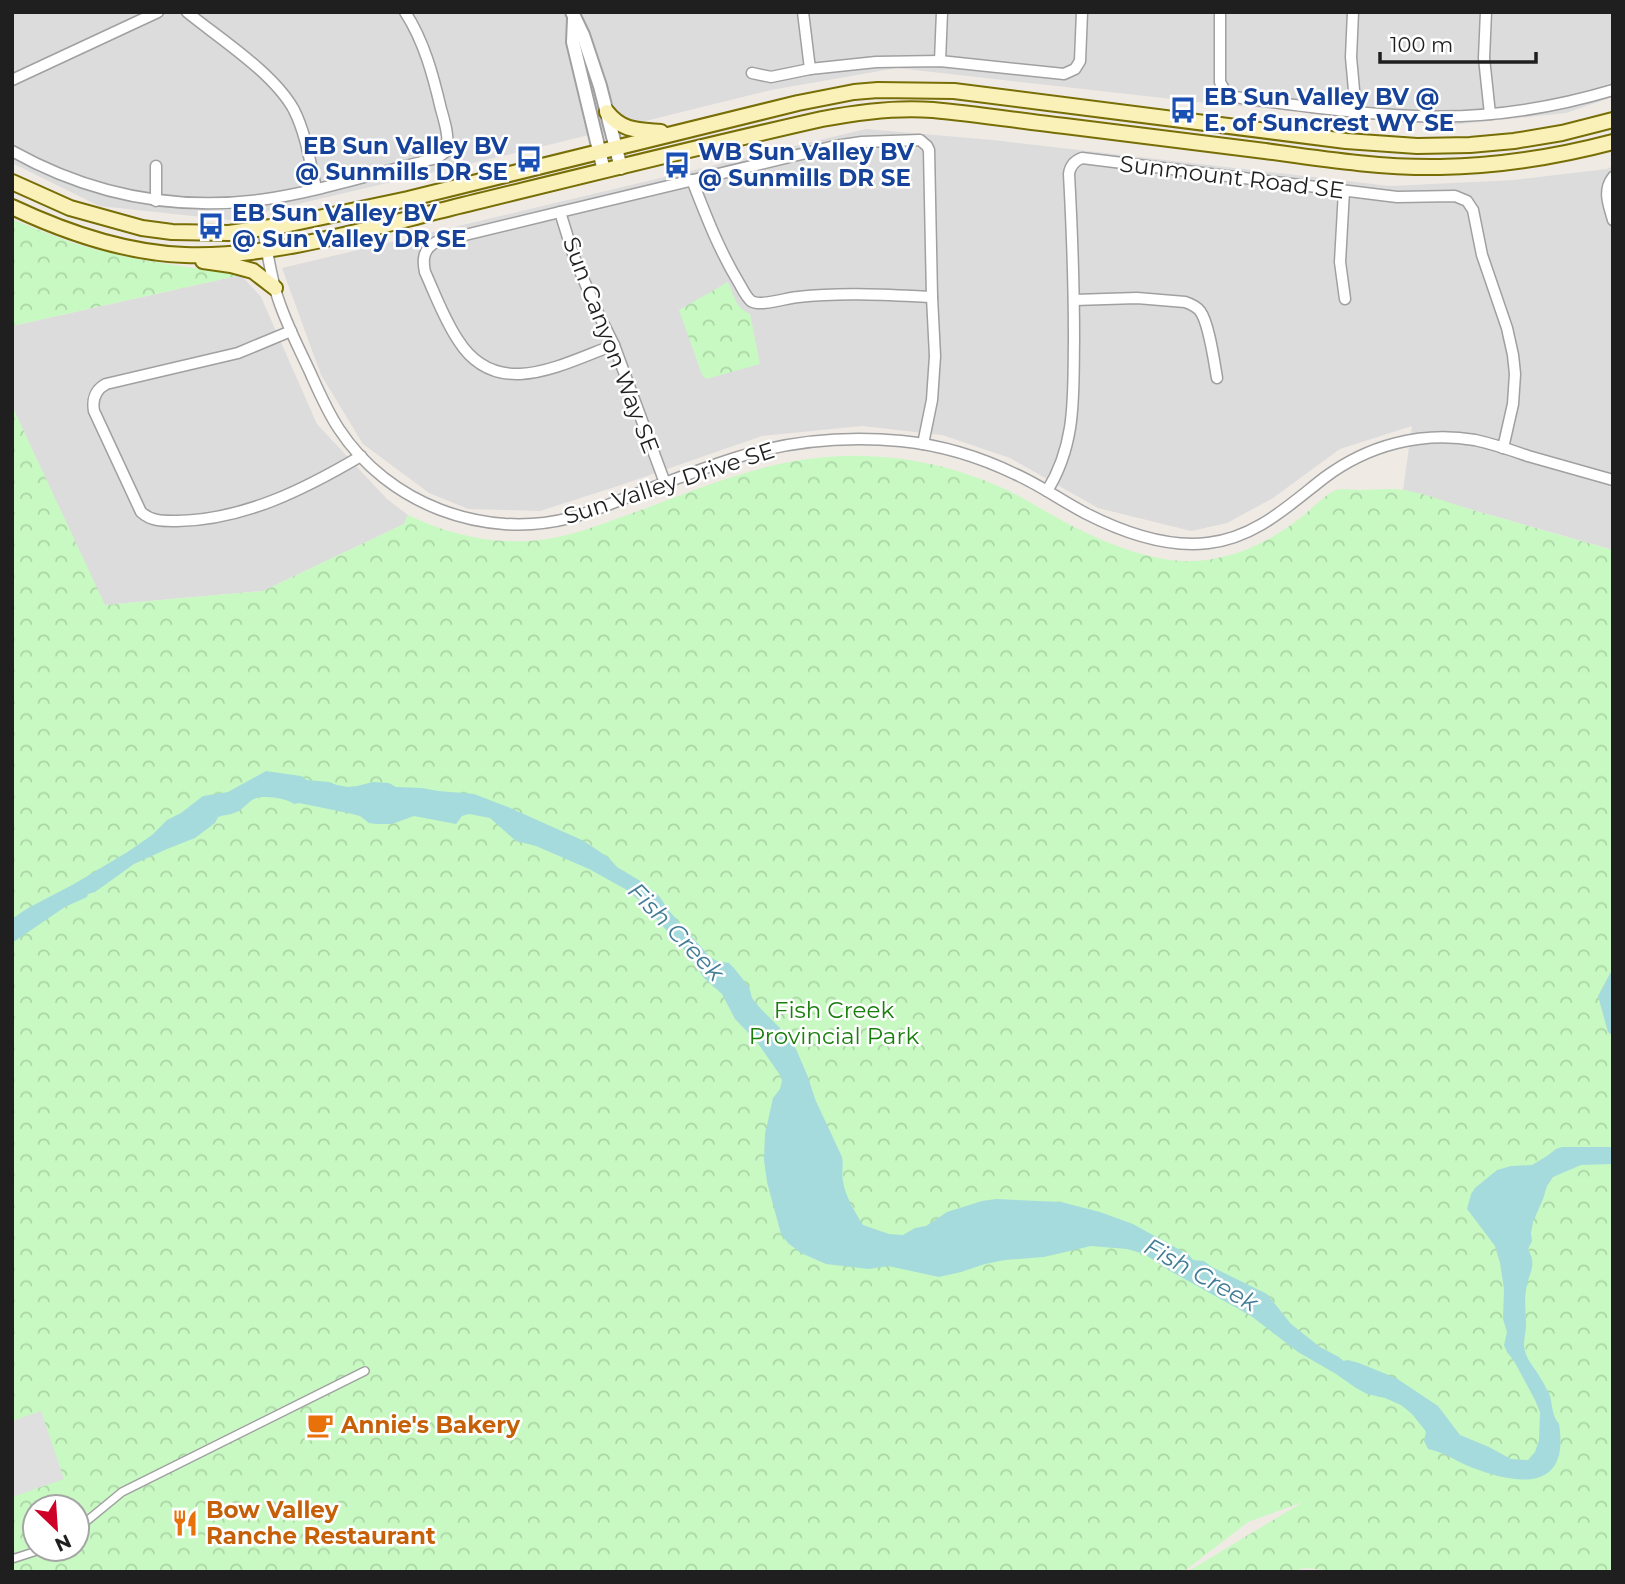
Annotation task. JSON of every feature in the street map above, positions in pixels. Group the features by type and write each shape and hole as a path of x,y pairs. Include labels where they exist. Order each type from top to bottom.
{"main road":[{"path":"12,182 70,208 142,228 206,234 263,229 408,199 673,133 829,97 878,90 954,91 1396,145 1443,146 1503,142 1562,133 1613,120"},
{"path":"12,207 48,223 118,246 144,251 185,255 267,250 375,227 822,119 867,112 910,110 932,110 1351,162 1415,167 1507,163 1557,156 1613,142"},
{"path":"607,112 622,126 673,133"},
{"path":"185,255 253,271 275,288"}],"street":[{"path":"12,80 158,12"},
{"path":"187,12 268,77 283,94 300,124 317,188"},
{"path":"12,151 87,185 121,195 179,203 225,203 262,199 437,158 447,151 449,140 419,37 405,12"},
{"path":"803,12 810,69"},
{"path":"940,61 942,12"},
{"path":"752,72 771,77 810,69 876,62 940,61 1064,74 1075,69 1081,57 1082,12"},
{"path":"1220,12 1220,77 1222,87 1234,97 1356,113 1419,117 1490,114 1560,104 1613,90"},
{"path":"1353,12 1351,57 1356,113"},
{"path":"1486,12 1484,58 1490,114"},
{"path":"573,15 583,35 600,86 621,168"},
{"path":"573,15 573,42 604,172"},
{"name":"Sun Canyon Way SE","path":"665,484 614,345 584,281 560,212 835,146 862,142 920,141 927,146 930,154 935,356 932,400 923,444"},
{"name":"Sunmount Road SE","path":"1047,491 1058,474 1072,422 1074,300 1069,174 1072,165 1086,158 1397,197 1455,196 1471,204 1482,255 1507,328 1513,355 1513,404 1503,448"},
{"path":"156,166 156,201"},
{"path":"1613,177 1606,188 1613,220"},
{"path":"692,180 725,260 747,297 754,302 864,293 932,297"},
{"path":"1344,191 1340,262 1345,299"},
{"path":"560,212 436,242 425,252 425,272 458,341 471,356 492,369 517,375 537,373 614,345"},
{"name":"Sun Valley Drive SE","path":"263,229 275,288 291,331 327,410 340,431 361,456 397,487 424,503 454,515 487,523 537,523 566,519 753,453 797,444 862,439 923,444 946,449 998,466 1086,513 1129,531 1186,544 1208,543 1235,537 1261,526 1349,462 1379,448 1420,439 1477,441 1613,480"},
{"path":"1074,300 1137,298 1192,304 1205,320 1217,378"},
{"path":"291,331 238,353 106,384 99,389 93,402 94,411 142,512 153,520 182,521 240,512 263,505 330,474 361,456"},
{"path":"91,1517 122,1492 365,1371"}],"shaded area":[{"path":"12,12 1613,12 1613,97 1566,113 1451,125 1216,104 897,68 771,90 230,220 99,206 12,163"},
{"path":"866,129 993,140 1390,186 1514,180 1607,169 1613,166 1613,550 1403,490 1412,426 1340,449 1273,498 1227,523 1191,531 1098,508 1010,458 942,435 862,426 762,436 540,511 468,509 429,493 363,444 321,375 282,268"},
{"path":"241,275 261,297 317,424 387,499 408,515 404,524 263,591 104,605 12,406 12,326"},
{"path":"41,1411 64,1479 12,1497 12,1421"}],"green space":[{"path":"12,219 63,239 113,254 241,275 12,326"},
{"path":"728,282 738,305 750,314 760,364 706,379 702,375 679,310"},
{"name":"Fish Creek Provincial Park","path":"12,406 105,605 263,591 404,524 408,515 451,532 480,538 539,540 592,528 762,468 788,462 844,456 888,457 955,470 997,485 1100,539 1141,554 1169,560 1205,560 1238,553 1285,529 1330,493 1343,489 1393,489 1413,492 1613,550 1613,1572 1345,1572 1305,1568 1290,1572 1187,1572 1303,1502 1248,1522 1183,1572 12,1572"}],"water":[{"name":"Fish Creek","path":"266,771 348,787 373,782 389,783 396,787 474,794 584,841 609,858 617,867 642,882 659,896 710,957 729,963 734,968 749,987 752,998 796,1049 815,1099 842,1157 842,1178 846,1192 863,1225 889,1234 903,1235 915,1228 926,1226 947,1212 996,1199 1061,1202 1100,1212 1133,1224 1189,1255 1193,1260 1204,1261 1267,1294 1291,1324 1320,1347 1343,1361 1359,1363 1396,1378 1438,1406 1460,1435 1511,1459 1528,1460 1535,1452 1539,1440 1540,1412 1504,1345 1507,1332 1503,1319 1504,1289 1500,1263 1495,1246 1467,1209 1471,1194 1497,1170 1532,1165 1562,1147 1613,1147 1613,1164 1581,1165 1553,1177 1533,1222 1532,1241 1528,1249 1532,1265 1525,1294 1524,1345 1528,1359 1549,1393 1553,1413 1559,1424 1560,1446 1557,1462 1548,1472 1537,1478 1507,1478 1467,1466 1428,1449 1424,1441 1426,1432 1401,1405 1356,1388 1298,1352 1251,1316 1144,1254 1127,1249 1091,1246 1044,1257 985,1264 939,1277 888,1266 869,1269 826,1264 801,1253 781,1234 767,1182 765,1134 773,1098 782,1081 757,1042 735,1019 722,994 704,978 687,953 627,890 589,869 536,846 516,841 490,818 469,814 462,816 456,824 414,816 392,824 376,824 348,813 273,798 256,798 237,812 218,817 215,823 195,838 134,864 95,892 65,907 12,943 12,919 28,908 129,851 152,835 167,820 203,796 228,792"},
{"path":"1613,968 1613,1036 1608,1032 1598,996"}],"place":[{"name":"EB Sun Valley BV @ E. of Suncrest WY SE","path":"1183,110"},
{"name":"EB Sun Valley BV @ Sunmills DR SE","path":"529,159"},
{"name":"WB Sun Valley BV @ Sunmills DR SE","path":"677,165"},
{"name":"EB Sun Valley BV @ Sun Valley DR SE","path":"211,226"},
{"name":"Annie's Bakery","path":"320,1425"},
{"name":"Bow Valley Ranche Restaurant","path":"185,1523"}]}
